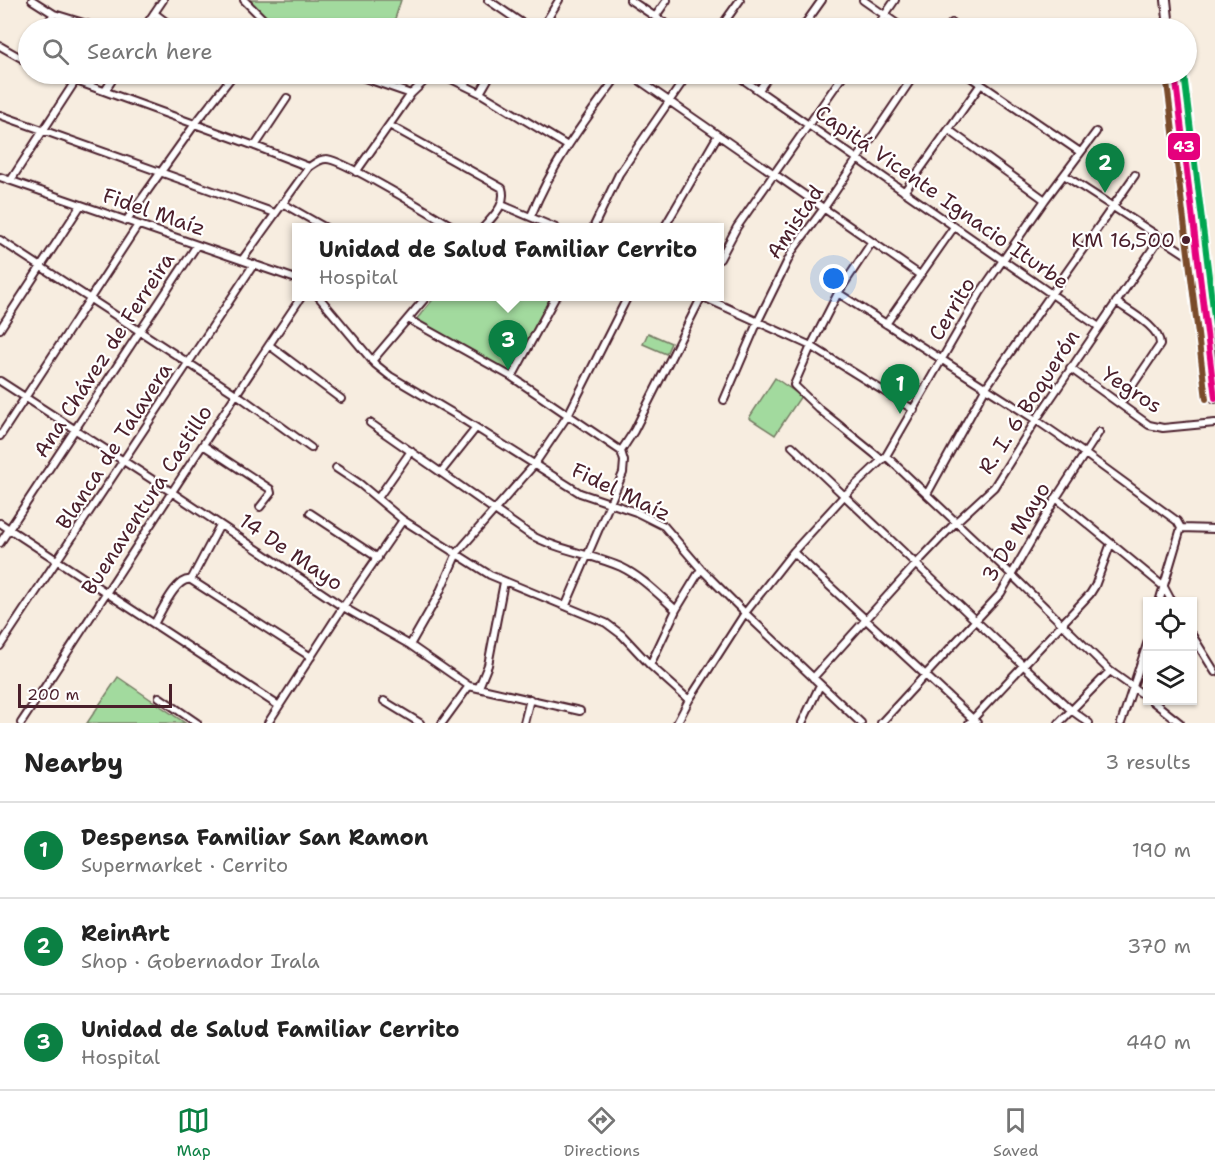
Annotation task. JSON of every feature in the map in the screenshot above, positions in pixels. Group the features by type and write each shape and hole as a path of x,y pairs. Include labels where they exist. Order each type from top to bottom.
{"main road":[{"path":"1166,0 1168,18"},
{"path":"1175,84 1215,398"}],"street":[{"path":"32,0 54,14 67,18"},
{"path":"151,18 163,0"},
{"path":"244,0 261,18"},
{"path":"549,18 559,0"},
{"path":"630,0 656,17 667,0"},
{"path":"727,18 740,0"},
{"path":"809,18 822,0"},
{"path":"863,0 889,18"},
{"path":"883,18 895,0"},
{"path":"490,1 510,18"},
{"path":"154,13 161,18"},
{"path":"51,18 54,14"},
{"path":"0,46 18,56"},
{"path":"11,180 73,84"},
{"path":"87,84 309,167"},
{"path":"105,91 110,84"},
{"path":"126,220 225,84"},
{"path":"382,84 411,94"},
{"path":"356,172 411,94 422,84"},
{"path":"462,84 566,145"},
{"path":"480,93 485,84"},
{"path":"531,216 549,174 566,145 612,84"},
{"path":"645,84 920,275"},
{"path":"595,223 619,174 681,84"},
{"name":"Capitá Vicente Ignacio Iturbe","path":"750,84 1099,327"},
{"path":"759,90 763,84"},
{"path":"724,251 737,227 837,84"},
{"name":"Amistad","path":"724,400 758,321 793,250 908,84"},
{"path":"904,192 981,84 1080,152"},
{"path":"255,146 287,98"},
{"path":"0,115 275,213"},
{"path":"389,125 502,188 504,193 502,205 487,223"},
{"path":"949,130 1045,200"},
{"name":"Cerrito","path":"677,723 689,700 745,613 793,552 844,496 884,458 914,410 964,317 1045,200 1096,132"},
{"path":"667,223 718,135"},
{"path":"242,260 309,167 325,159 356,172 446,223"},
{"path":"1064,175 1198,262"},
{"path":"927,494 986,387 1135,175"},
{"name":"Fidel Maíz","path":"0,177 292,277"},
{"path":"282,203 317,223"},
{"path":"0,329 81,205"},
{"path":"502,205 546,223"},
{"path":"0,436 138,225"},
{"path":"886,324 954,227"},
{"name":"R. I. 6 Boquerón","path":"813,678 916,564 994,487 1070,368 1160,238"},
{"path":"0,240 235,394 311,448"},
{"path":"872,242 838,293 794,385 819,409 927,494 1110,671 1143,694"},
{"name":"Ana Chávez de Ferreira","path":"0,543 197,245"},
{"name":"Blanca de Talavera","path":"0,646 254,264"},
{"path":"838,293 1036,420 1177,521 1181,528 1161,597"},
{"name":"Buenaventura Castillo","path":"21,723 173,493 235,394 299,301"},
{"name":"Fidel Maíz","path":"321,301 372,361 390,376 580,493 636,512 664,526 701,569 861,723"},
{"path":"372,361 424,301"},
{"path":"512,376 554,301"},
{"path":"410,645 438,596 457,553 534,465 568,415 626,301"},
{"path":"621,451 700,301"},
{"path":"711,301 811,346 914,410"},
{"path":"1116,302 1155,330 1160,341 1160,345 1120,404"},
{"path":"408,319 512,376 621,451 624,461 623,473 566,605"},
{"path":"269,345 341,399"},
{"name":"Yegros","path":"1070,368 1156,428 1215,423"},
{"name":"14 De Mayo","path":"0,381 343,607 410,645 469,686 580,711"},
{"path":"370,423 537,538 623,568 676,610"},
{"path":"441,472 476,428"},
{"name":"3 De Mayo","path":"881,723 1001,593 1056,498 1099,432"},
{"path":"203,445 270,489 271,493 260,507"},
{"path":"792,446 1071,710 1089,723"},
{"path":"378,498 411,451"},
{"path":"336,468 404,520 504,582 566,605 614,629 689,700"},
{"path":"1056,498 1164,587 1169,597"},
{"path":"310,513 378,558"},
{"path":"268,723 343,607 404,520"},
{"path":"0,523 279,706"},
{"path":"191,580 220,525"},
{"path":"1181,528 1215,529"},
{"path":"793,552 866,618 973,722 1095,586 1111,543"},
{"path":"650,665 676,610 701,569"},
{"path":"154,624 179,582 188,579 311,657"},
{"path":"479,687 488,665 504,582"},
{"path":"1197,643 1215,672"},
{"path":"1121,723 1145,651"},
{"path":"1059,723 1110,671"},
{"path":"802,723 820,685"},
{"path":"442,723 469,686"},
{"path":"159,697 197,723"},
{"path":"524,723 530,699"},
{"path":"384,701 420,723"},
{"path":"1157,705 1180,723"}],"green space":[{"path":"247,0 401,0 395,18 266,18"},
{"path":"432,301 551,301 511,374 415,321"},
{"path":"648,333 671,343 666,354 643,344"},
{"path":"775,378 801,396 775,435 749,418"},
{"path":"118,677 185,723 87,723"}],"transit line":[{"path":"1167,84 1206,399"},
{"name":"43","path":"1176,84 1215,398"},
{"path":"1185,84 1215,325"}],"place":[{"name":"ReinArt","path":"1105,193"},
{"name":"KM 16,500","path":"1186,240"},
{"name":"Unidad de Salud Familiar Cerrito","path":"508,370"},
{"name":"Despensa Familiar San Ramon","path":"900,414"}]}
